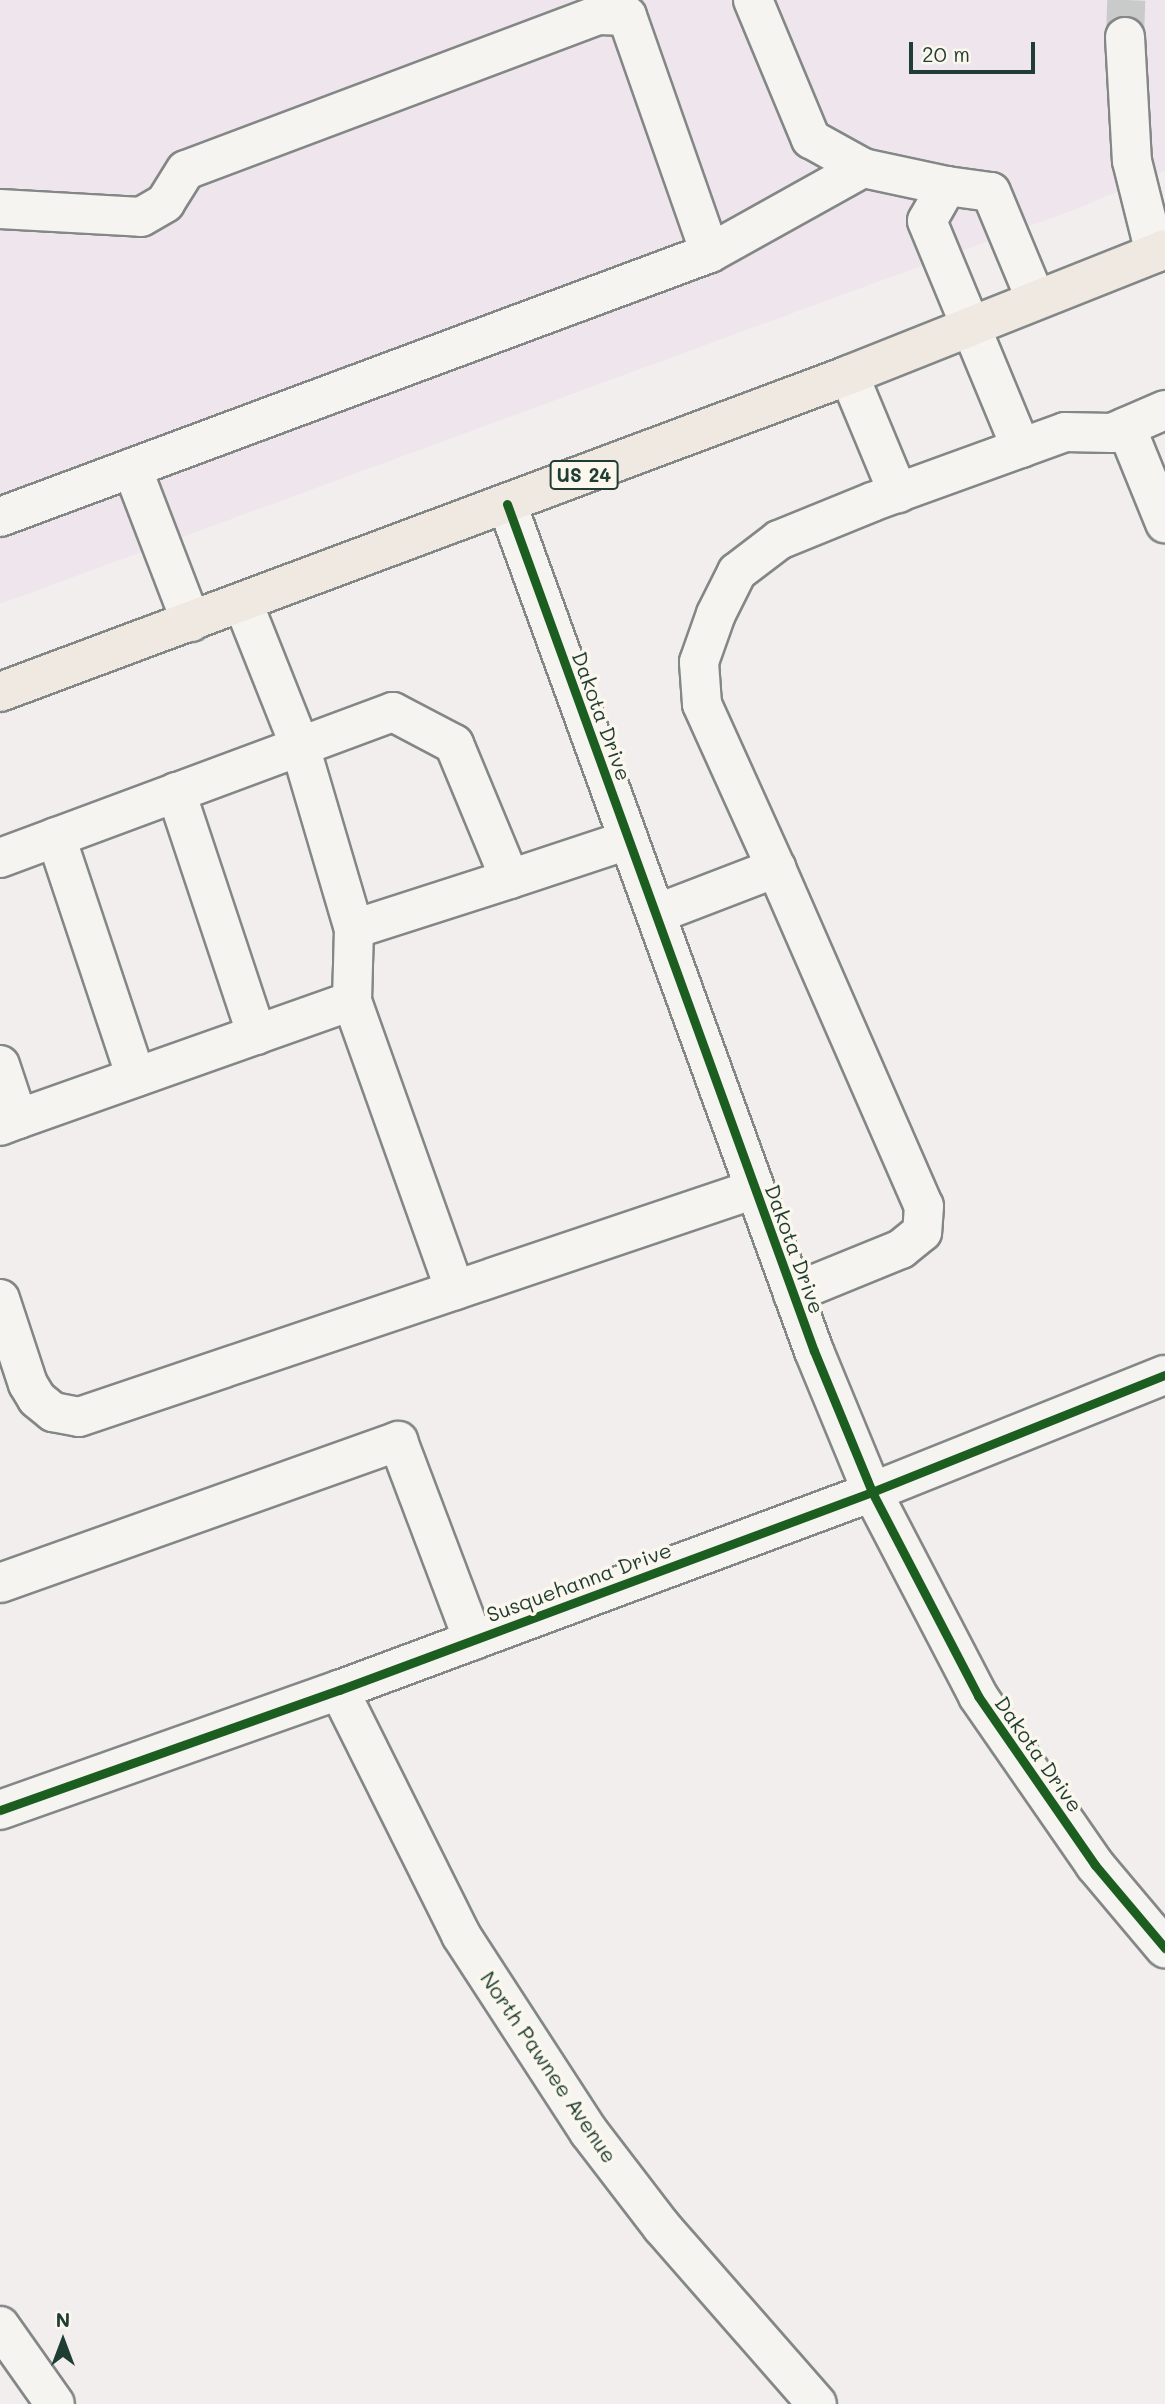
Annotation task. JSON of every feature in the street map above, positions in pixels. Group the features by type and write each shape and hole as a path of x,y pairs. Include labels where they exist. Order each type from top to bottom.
{"highway":[{"name":"US 24","path":"0,692 849,375 1160,251"}],"street":[{"path":"753,0 811,139 863,168 947,186 991,192 1036,300"},
{"path":"0,209 141,217 165,203 186,170 599,15 627,16 710,253"},
{"path":"1125,37 1132,161 1160,251"},
{"path":"0,517 710,253 863,168"},
{"path":"947,186 926,221 1021,448"},
{"path":"849,375 898,493"},
{"path":"793,1293 901,1249 922,1232 924,1206 702,704 699,662 716,614 737,572 779,540 1065,432 1112,433 1165,410"},
{"path":"1126,427 1165,523"},
{"path":"132,468 191,622"},
{"name":"Dakota Drive","path":"507,504 793,1293 873,1492 978,1696 1095,1865 1165,1948"},
{"path":"243,603 300,746 354,929 352,1001 455,1290"},
{"path":"0,858 393,712 454,744 510,879"},
{"path":"176,792 257,1035"},
{"path":"56,837 136,1077"},
{"path":"354,929 628,840"},
{"path":"656,914 776,868"},
{"path":"0,1065 9,1122 352,1001"},
{"path":"0,1299 28,1384 37,1399 53,1412 79,1417 755,1189"},
{"name":"Susquehanna Drive","path":"0,1810 339,1690 873,1492 1165,1375"},
{"path":"0,1583 398,1441 473,1640"},
{"name":"North Pawnee Avenue","path":"339,1690 461,1935 589,2132 662,2227 817,2404"},
{"path":"0,2326 55,2404"}],"shaded area":[{"path":"0,0 1165,0 1165,171 1079,208 0,604"}],"tunnel":[{"path":"1125,37 1126,0"}],"cycle path":[{"path":"507,504 814,1351 872,1492 978,1696 1095,1865 1165,1948"},
{"path":"0,1810 339,1690 872,1492 1165,1375"}]}
